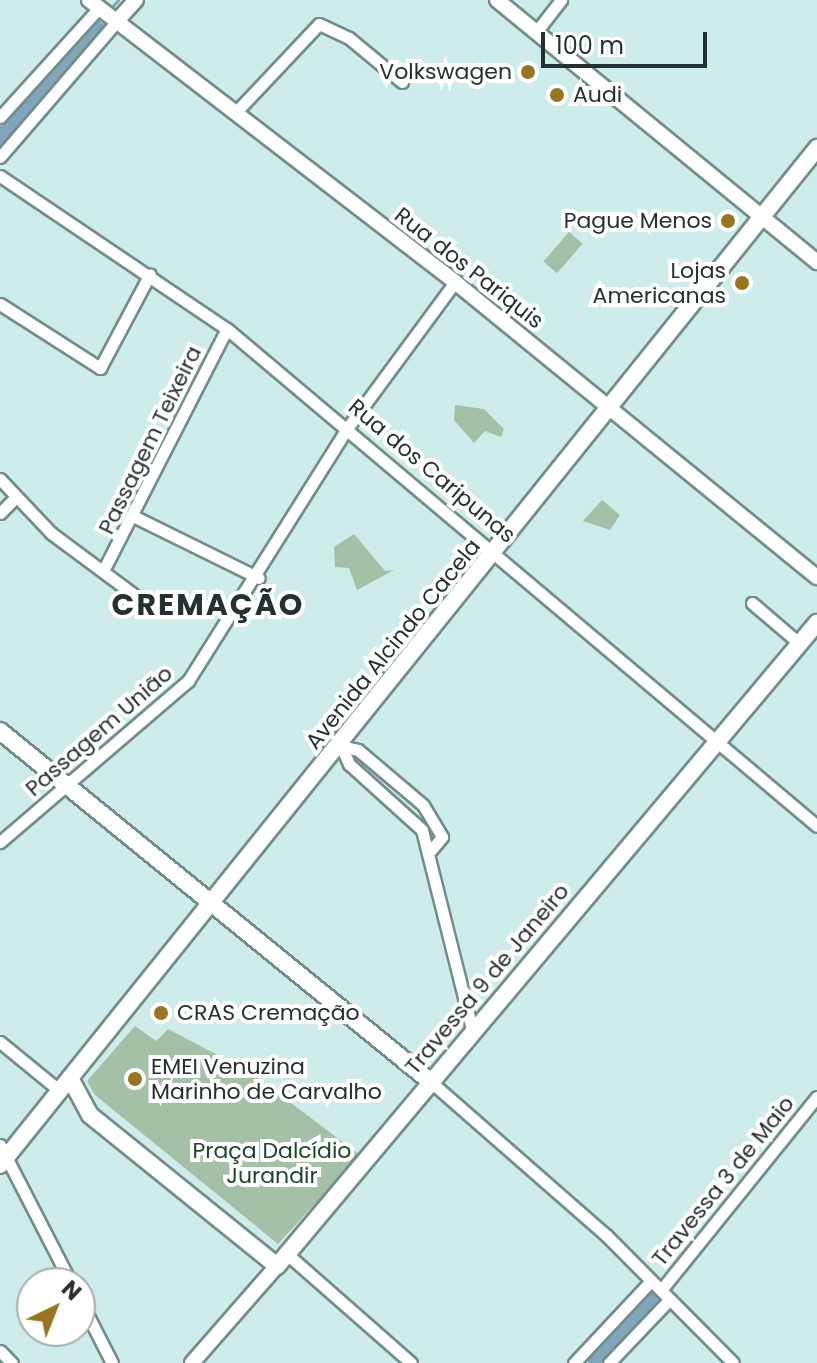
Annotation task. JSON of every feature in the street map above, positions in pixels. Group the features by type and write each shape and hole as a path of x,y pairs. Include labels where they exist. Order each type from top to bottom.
{"main road":[{"name":"Avenida Alcindo Cacela","path":"2,1155 65,1085 341,746 817,148"},
{"name":"Travessa 9 de Janeiro","path":"282,1260 472,1029 817,623"},
{"path":"0,731 214,902 431,1082"},
{"path":"65,1085 90,1115 282,1260"},
{"path":"47,1106 90,1115"}],"street":[{"path":"0,157 136,0"},
{"path":"497,0 817,262"},
{"path":"536,32 561,0"},
{"path":"0,117 98,3"},
{"name":"Rua dos Pariquis","path":"98,3 116,22 455,282 817,577"},
{"path":"235,113 319,24 349,38 402,82"},
{"name":"Rua dos Caripunas","path":"0,176 150,274 227,329 496,550 817,826"},
{"path":"0,304 100,368 150,274"},
{"name":"Passagem União","path":"0,842 173,698 259,578 348,427 455,282"},
{"name":"Passagem Teixeira","path":"105,567 227,329"},
{"path":"0,479 83,559 105,567 133,594"},
{"path":"0,513 16,497"},
{"path":"133,516 259,578"},
{"path":"752,603 800,644"},
{"path":"341,746 358,750 423,805 442,834 431,850 472,1029"},
{"path":"0,1042 65,1085"},
{"path":"431,1082 661,1290 733,1363"},
{"name":"Travessa 3 de Maio","path":"609,1363 661,1290 817,1097"},
{"path":"2,1155 62,1267"},
{"path":"282,1260 411,1363"},
{"name":"Travessa 9 de Janeiro","path":"192,1363 282,1260"},
{"name":"Travessa 3 de Maio","path":"574,1363 661,1290"},
{"path":"96,1332 112,1363"},
{"path":"0,1351 12,1363"}],"green space":[{"path":"569,232 583,244 557,273 543,261"},
{"path":"455,405 484,409 504,429 501,437 485,431 474,443 454,420"},
{"path":"602,500 620,515 610,530 583,521"},
{"path":"354,534 385,571 394,570 357,590 349,568 335,567 334,547"},
{"name":"Praça Dalcídio Jurandir","path":"135,1026 156,1041 168,1029 250,1072 360,1155 278,1244 95,1095 87,1081"}],"water":[{"path":"96,18 105,25 0,151 0,126"}],"waterway":[{"path":"110,9 118,0"},
{"path":"594,1363 661,1290"}],"place":[{"name":"Volkswagen","path":"528,72"},
{"name":"Audi","path":"557,95"},
{"name":"Pague Menos","path":"728,221"},
{"name":"Lojas Americanas","path":"742,283"},
{"name":"CRAS Cremação","path":"161,1013"},
{"name":"EMEI Venuzina Marinho de Carvalho","path":"135,1079"}],"district":[{"name":"CREMAÇÃO","path":"208,605"}]}
